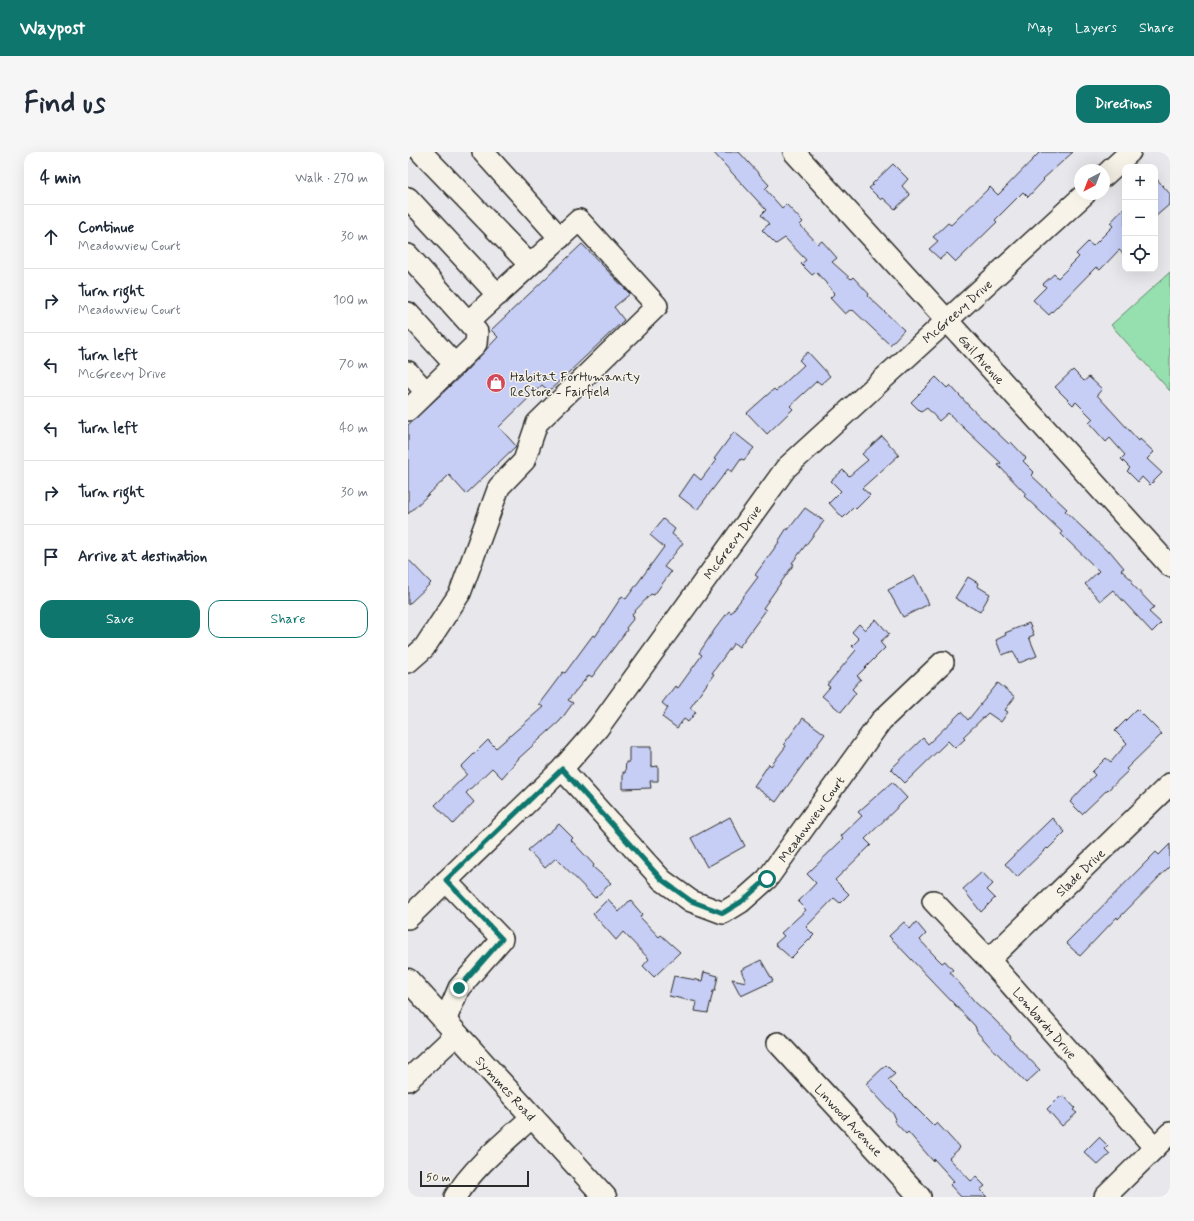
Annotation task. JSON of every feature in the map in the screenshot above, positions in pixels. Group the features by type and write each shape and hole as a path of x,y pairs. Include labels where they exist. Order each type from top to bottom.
{"main road":[{"name":"Symmes Road","path":"408,980 603,1197"}],"street":[{"path":"421,152 530,265"},
{"path":"483,152 560,238"},
{"name":"Gail Avenue","path":"794,152 1170,566"},
{"path":"1110,170 1130,152"},
{"path":"408,198 498,295"},
{"name":"McGreevy Drive","path":"408,918 562,769 598,728 786,468 1078,200"},
{"path":"408,662 424,648 460,593 498,487 524,461 537,423 657,306 579,220 468,322"},
{"path":"408,255 477,332 476,344 408,410"},
{"path":"408,313 455,365"},
{"path":"408,372 426,392"},
{"name":"Meadowview Court","path":"562,769 662,880 691,901 723,913 741,902 767,879 881,721 943,662"},
{"name":"Slade Drive","path":"989,960 1170,784"},
{"path":"408,1080 451,1027 459,988 502,939 446,880"},
{"name":"Lombardy Drive","path":"933,901 989,960 1155,1148"},
{"name":"Linwood Avenue","path":"778,1042 920,1197"},
{"path":"455,1197 461,1188 488,1158 532,1117"},
{"path":"1105,1197 1170,1133"}],"green space":[{"path":"1170,272 1170,391 1111,325"}],"building":[{"path":"713,152 739,152 769,185 765,189 782,208 786,204 803,222 800,225 818,244 822,241 837,258 832,262 851,279 853,277 869,294 868,296 904,330 890,345 853,310 850,310 845,314 830,298 835,293 816,272 812,275 801,264 806,260 785,238 776,244 762,230 769,224 761,215 766,210"},
{"path":"1040,152 1073,152 1043,179 1044,180 1028,197 1023,192 995,220 997,222 956,262 947,253 940,259 929,249 938,241 933,237 948,223 951,225 990,187 998,195"},
{"path":"893,164 908,179 902,186 910,195 895,209 883,198 881,200 869,188"},
{"path":"1158,180 1170,194 1170,204 1158,214"},
{"path":"1122,210 1122,252 1119,250 1100,270 1096,267 1049,315 1033,300 1046,287 1043,284 1054,274 1058,278 1079,257 1076,254 1088,242 1093,246 1113,226 1110,223"},
{"path":"582,244 630,294 614,307 624,320 549,391 542,385 499,427 516,446 466,494 449,475 408,514 408,425 463,374 498,337 491,330"},
{"path":"808,352 830,376 821,384 817,381 790,406 793,409 767,434 747,413 774,389 776,391 804,365 799,360"},
{"path":"1073,370 1084,381 1089,377 1102,389 1097,395 1139,441 1140,439 1154,452 1147,459 1162,473 1150,485 1142,477 1138,482 1127,471 1130,468 1121,459 1125,455 1110,438 1106,442 1089,423 1093,419 1076,402 1073,405 1055,387"},
{"path":"936,377 947,388 950,385 970,407 1009,444 1011,442 1026,458 1023,461 1034,472 1031,475 1067,509 1065,511 1108,552 1109,550 1124,568 1121,570 1133,581 1131,583 1154,607 1149,612 1161,623 1152,632 1113,590 1100,601 1085,584 1099,571 1061,534 1062,532 1024,496 1026,494 998,465 1001,463 948,413 939,421 927,408 921,412 911,402"},
{"path":"734,432 754,448 744,460 741,459 732,472 728,469 697,510 679,496 694,474 701,480"},
{"path":"882,436 899,455 862,488 870,495 856,509 854,507 843,518 829,503 841,491 831,481 843,470 849,476 868,460 862,454"},
{"path":"805,508 824,521 792,563 794,564 763,608 766,610 739,647 734,643 712,673 714,674 690,708 696,712 688,722 684,719 677,728 662,717 668,708 662,703 675,686 678,688 702,655 699,653 715,629 729,611 731,613 758,577 755,575 779,542 787,528 788,530"},
{"path":"663,519 675,529 672,534 683,543 664,567 671,572 654,595 651,594 632,614 634,618 626,628 627,630 592,677 589,675 568,700 573,703 560,721 519,758 502,778 492,768 466,793 474,802 453,824 435,805 467,774 461,767 488,740 496,748 543,707 539,704 563,672 565,673 593,635 595,637 622,596 626,599 664,547 650,535"},
{"path":"408,559 431,583 408,605"},
{"path":"915,576 929,604 903,617 888,590"},
{"path":"968,577 978,583 977,586 990,594 980,612 955,598"},
{"path":"876,619 889,634 880,642 885,648 857,676 861,679 852,689 856,693 841,712 822,696 830,687 827,685 856,650 852,646 859,639 852,632 859,624 865,630"},
{"path":"1029,623 1034,635 1029,637 1037,656 1019,663 1013,651 1002,655 996,640 1006,635 1005,633"},
{"path":"998,683 1015,697 1005,710 1008,712 1001,722 988,713 963,737 965,739 955,748 948,741 905,783 891,769 923,738 928,744 961,712 968,720"},
{"path":"1137,709 1162,734 1126,769 1128,771 1082,814 1070,802 1095,775 1092,772 1106,758 1111,762 1127,743 1115,731"},
{"path":"803,718 825,734 776,802 754,786 769,764 771,766 786,746 784,744"},
{"path":"629,747 651,747 651,767 658,766 658,781 650,781 651,788 623,789 623,772 625,773 626,762 629,762"},
{"path":"892,782 907,798 865,839 871,845 835,880 849,894 840,903 834,898 806,927 814,935 791,958 775,944 784,936 781,933 806,910 798,902 816,883 807,874 843,839 841,836 862,816 858,812"},
{"path":"730,817 745,846 707,867 691,838"},
{"path":"1052,818 1065,832 1017,877 1005,864"},
{"path":"559,824 573,838 571,840 594,865 593,867 611,883 595,898 556,858 545,868 528,850"},
{"path":"1170,844 1170,866 1118,919 1117,917 1080,956 1066,943 1156,852 1159,855"},
{"path":"982,872 993,884 987,890 995,898 981,912 963,889"},
{"path":"608,899 619,912 630,900 642,914 640,917 659,937 661,935 680,952 654,977 643,966 649,959 623,932 616,940 593,914"},
{"path":"904,922 910,929 916,922 926,934 920,940 942,963 945,961 953,970 950,972 975,1002 994,1019 1011,1037 1010,1039 1040,1070 1026,1083 977,1032 975,1026 889,936"},
{"path":"761,960 773,981 741,996 732,979 746,982 741,970"},
{"path":"704,972 718,976 708,1013 695,1011 697,1002 669,996 674,976 702,981"},
{"path":"886,1065 895,1074 888,1080 934,1126 937,1123 960,1148 949,1158 971,1181 976,1177 985,1186 980,1190 987,1197 961,1197 950,1185 954,1181 934,1159 933,1161 908,1132 906,1134 894,1121 896,1118 895,1116 866,1084"},
{"path":"1060,1096 1064,1096 1075,1108 1073,1110 1077,1113 1062,1126 1047,1109"},
{"path":"1099,1137 1108,1146 1105,1149 1110,1154 1098,1165 1084,1152"}],"place":[{"name":"Habitat ForHumanity ReStore - Fairfield","path":"496,383"}],"route":[{"path":"459,988 502,939 446,880 562,769 662,880 691,901 723,913 741,902 767,879"}]}
